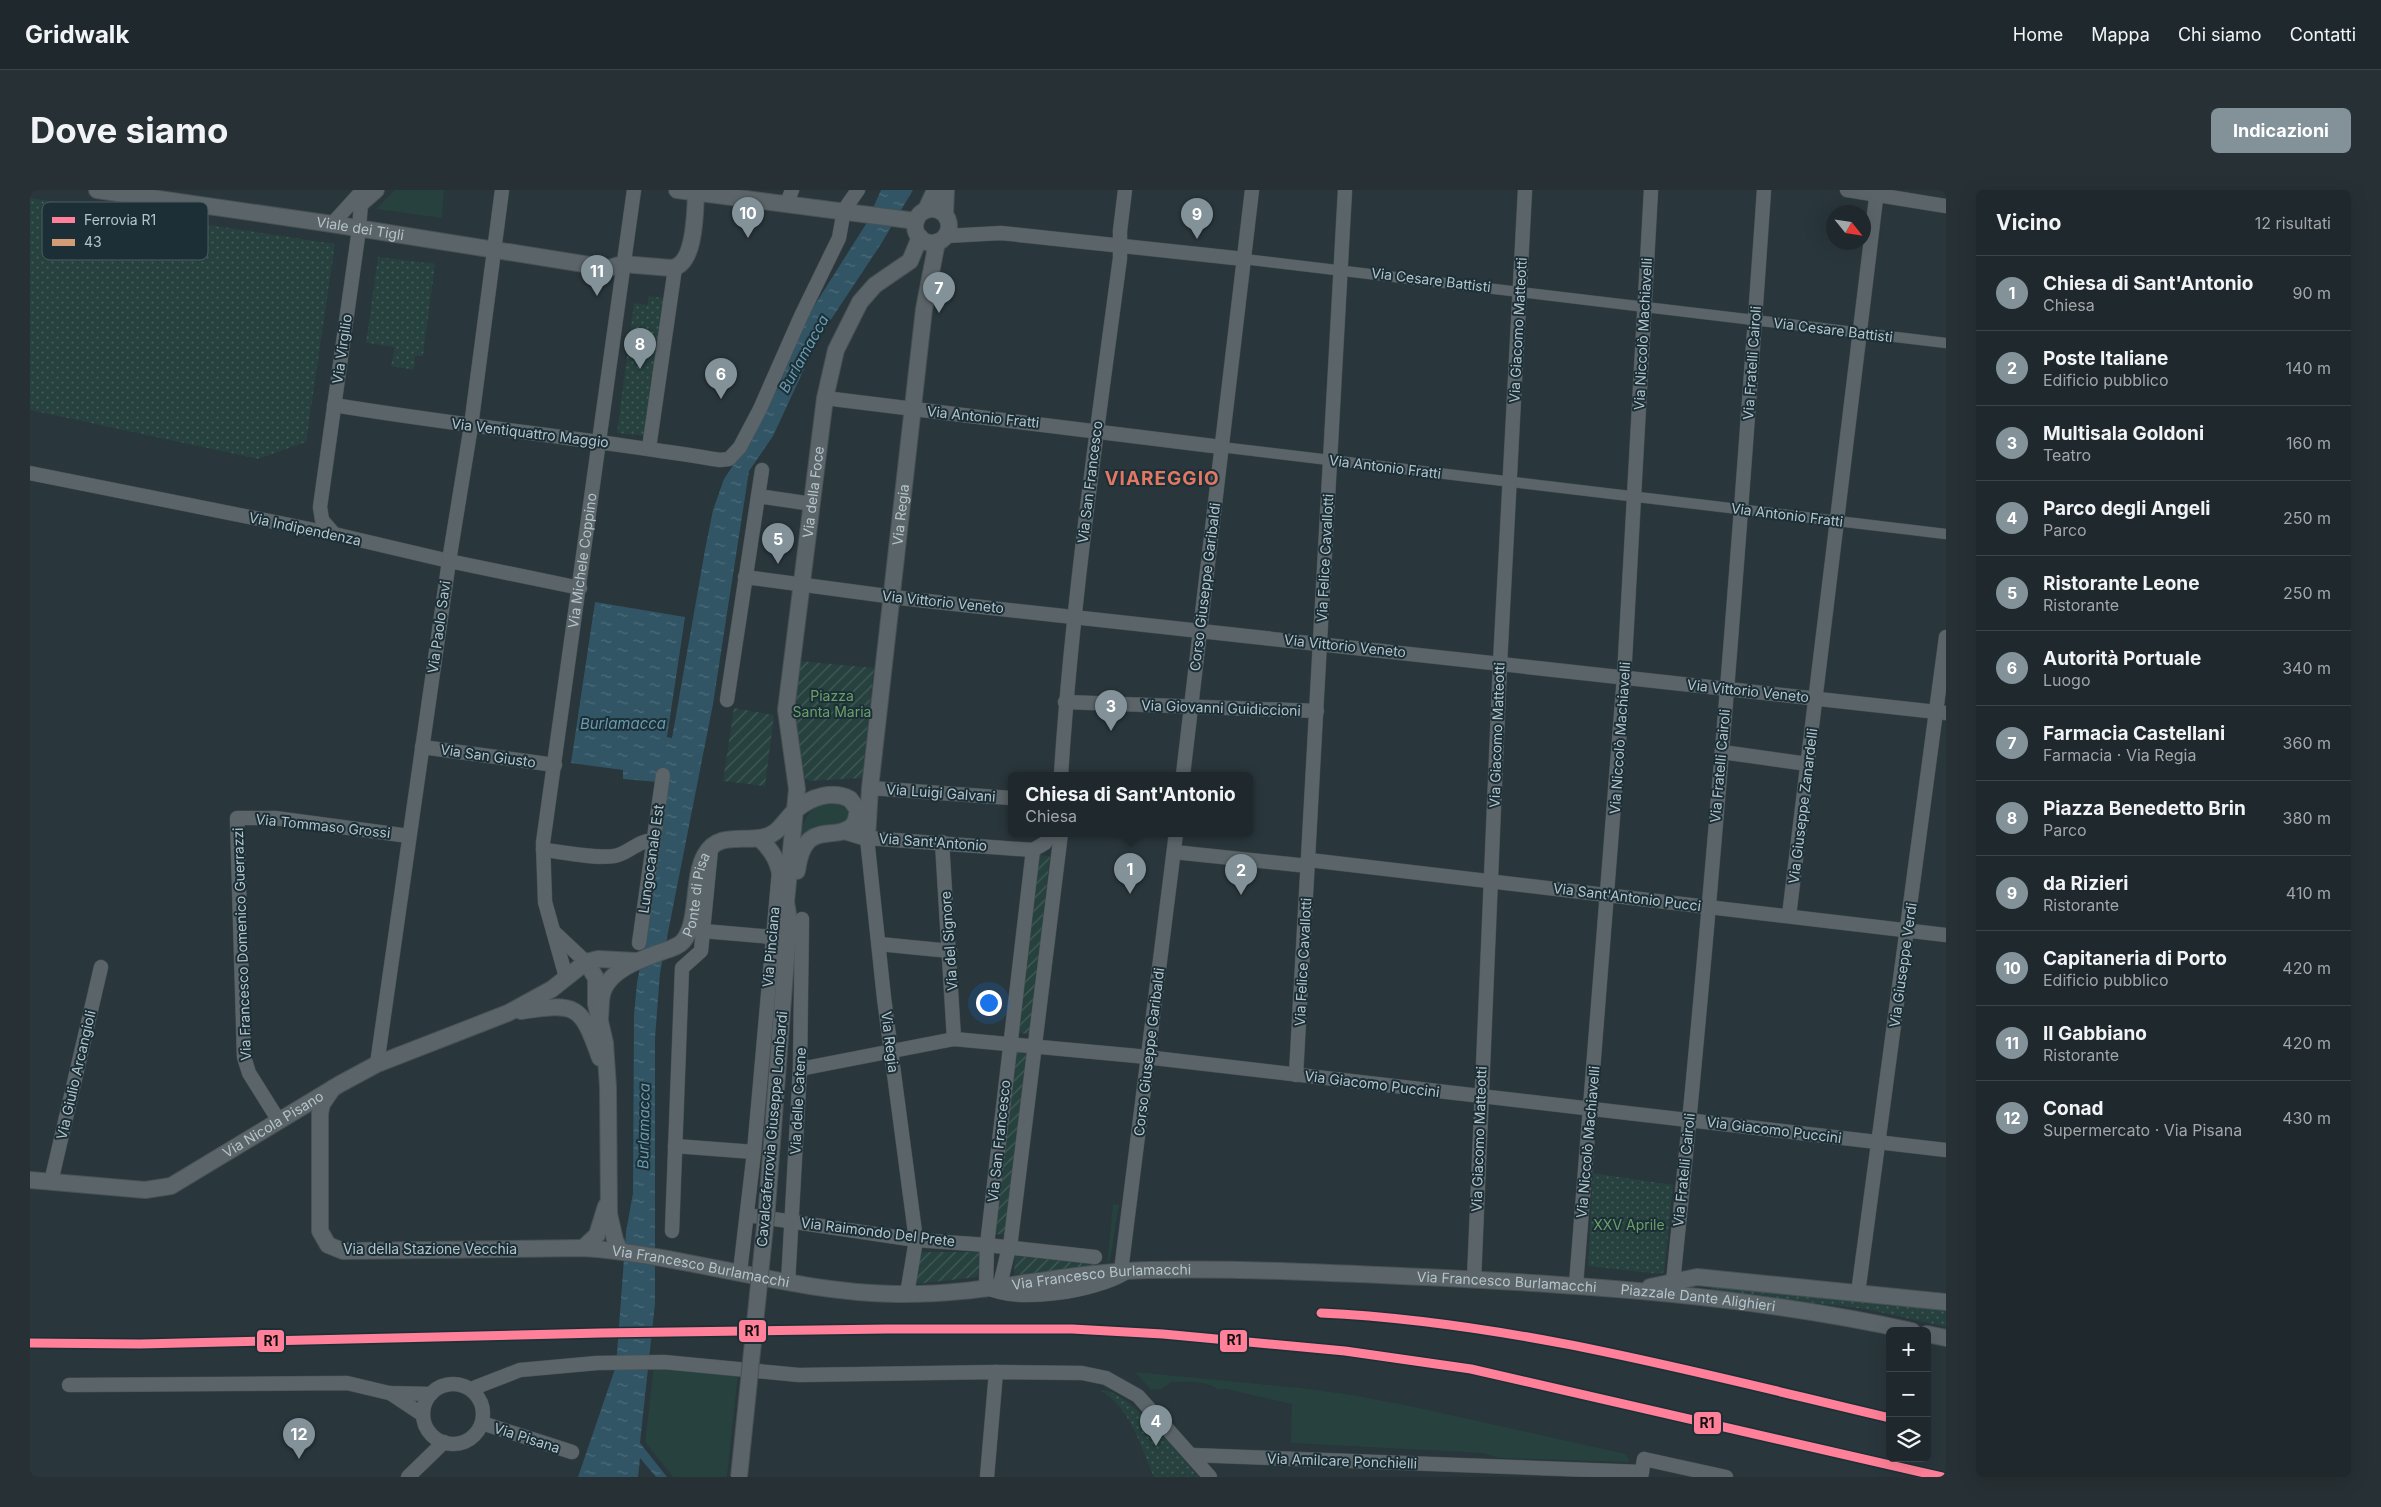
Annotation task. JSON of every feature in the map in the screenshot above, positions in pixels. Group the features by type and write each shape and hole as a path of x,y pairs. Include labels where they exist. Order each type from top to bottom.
{"street":[{"name":"Viale dei Tigli","path":"97,190 180,202"},
{"name":"Via Paolo Savi","path":"377,1064 449,561 471,426 502,190"},
{"name":"Via Michele Coppino","path":"566,977 544,895 543,850 634,190"},
{"path":"676,190 790,197 846,211 916,217 934,209 945,214"},
{"path":"846,211 858,190"},
{"path":"935,190 916,217 916,230 920,237 929,242 941,239 949,226 945,214 946,190"},
{"name":"Via San Francesco","path":"1060,772 1074,616 1096,430 1120,258 1125,190"},
{"name":"Corso Giuseppe Garibaldi","path":"1183,772 1252,190"},
{"name":"Via Felice Cavallotti","path":"1296,1075 1345,190"},
{"name":"Via Giacomo Matteotti","path":"1474,1280 1500,664 1525,190"},
{"name":"Via Niccolò Machiavelli","path":"1576,1285 1624,677 1635,497 1643,307 1651,190"},
{"name":"Via Fratelli Cairoli","path":"1672,1282 1709,907 1742,510 1764,190"},
{"path":"1847,190 1876,193 1946,206"},
{"path":"649,448 675,268 686,258 691,249 696,191"},
{"name":"Via Giuseppe Zanardelli","path":"1789,916 1876,193"},
{"path":"332,224 360,195"},
{"name":"Via Virgilio","path":"320,507 359,230 360,195"},
{"name":"Viale dei Tigli","path":"208,206 609,268 623,264 675,268"},
{"name":"Via Ventiquattro Maggio","path":"334,405 471,426 649,448 726,461 736,452 760,409 801,316 839,238 846,211"},
{"name":"Via Cesare Battisti","path":"941,239 995,233 1120,244 1520,290 1755,321 1946,343"},
{"name":"Via della Foce","path":"796,810 796,783 786,710 800,585 825,398 836,350 860,302 875,285 910,261 920,237"},
{"name":"Via Regia","path":"907,1294 916,1240 878,944 868,838 870,788 928,281 941,239"},
{"name":"Via Antonio Fratti","path":"825,398 1946,534"},
{"path":"726,700 762,470"},
{"name":"Via Indipendenza","path":"30,473 334,534 449,561 580,588"},
{"path":"758,496 812,504"},
{"path":"301,528 311,521 320,507"},
{"path":"320,507 322,520 334,534"},
{"name":"Via Vittorio Veneto","path":"745,577 891,597 1941,713"},
{"name":"Via Giuseppe Verdi","path":"1858,1293 1907,931 1941,713 1946,637"},
{"name":"Via Giovanni Guidiccioni","path":"1065,702 1317,711"},
{"name":"Via San Giusto","path":"422,747 555,765"},
{"path":"1722,752 1808,764"},
{"name":"Lungocanale Est","path":"639,943 663,775"},
{"name":"Via Regia","path":"858,815 870,788"},
{"name":"Via Luigi Galvani","path":"870,788 1008,798"},
{"path":"786,902 779,864 773,852 758,838 781,828 796,810 820,796 841,796 854,802 858,815 852,827 844,831 818,835 805,846 797,866 795,920"},
{"name":"Cavalcaferrovia Giuseppe Lombardi","path":"739,1477 795,920 786,902 796,810"},
{"name":"Via Tommaso Grossi","path":"237,818 275,818 409,836"},
{"name":"Via Francesco Domenico Guerrazzi","path":"237,818 244,1058 249,1073 282,1119"},
{"path":"844,831 868,838"},
{"name":"Via Pinciana","path":"740,1272 754,1152 779,864 784,847 792,833"},
{"path":"1033,850 1045,842 1048,837"},
{"name":"Via San Francesco","path":"993,1286 1010,1248 1061,837"},
{"name":"Corso Giuseppe Garibaldi","path":"1124,1271 1176,837"},
{"name":"Ponte di Pisa","path":"638,961 673,948 687,935 700,868 704,856 711,848 728,839 758,838"},
{"name":"Via Sant'Antonio","path":"868,838 1033,850"},
{"path":"543,850 614,856 641,843 654,842"},
{"name":"Via del Signore","path":"942,842 954,1039"},
{"path":"672,1231 682,968 701,951 711,848"},
{"name":"Via San Francesco","path":"993,1286 987,1245 1033,850"},
{"name":"Via Sant'Antonio Pucci","path":"1174,852 1491,880 1946,936"},
{"name":"Via delle Catene","path":"788,1283 800,1069 795,920"},
{"path":"553,931 586,962 596,978 596,1004 605,1043 608,1087 608,1198 613,1233 620,1251"},
{"path":"703,932 772,937"},
{"path":"878,944 950,951"},
{"path":"508,1012 552,989 586,962 598,959 638,961"},
{"path":"600,1018 602,997 607,984 614,976 638,961"},
{"name":"Via Giulio Arcangioli","path":"51,1182 101,967"},
{"path":"508,1012 553,1006 575,1010 584,1019 590,1032 608,1087"},
{"name":"Via Nicola Pisano","path":"30,1180 145,1190 165,1188 181,1182 333,1088 377,1064 508,1012"},
{"name":"Via Giacomo Puccini","path":"800,1069 954,1039 1148,1058 1946,1150"},
{"name":"Via della Stazione Vecchia","path":"333,1088 321,1108 319,1138 320,1231 325,1242 333,1248 348,1251 583,1248"},
{"path":"282,1119 305,1122 319,1138"},
{"path":"675,1146 754,1152"},
{"path":"583,1248 597,1235 608,1198"},
{"name":"Via Raimondo Del Prete","path":"747,1214 916,1240 987,1245 1095,1257"},
{"name":"Via Francesco Burlamacchi","path":"583,1248 620,1251 675,1260 788,1283 872,1293 907,1294 1124,1271 1172,1270 1336,1274 1625,1289"},
{"name":"Piazzale Dante Alighieri","path":"1625,1289 1697,1277 1946,1302"},
{"name":"Piazzale Dante Alighieri","path":"1625,1289 1844,1316 1894,1327"},
{"path":"1931,1335 1946,1338"},
{"path":"471,1389 520,1370 597,1363 664,1362 799,1375 855,1376 1072,1372 1106,1378 1138,1396 1210,1477"},
{"path":"987,1477 996,1372"},
{"path":"69,1385 347,1383 389,1393 431,1394"},
{"path":"450,1384 461,1384 471,1389 482,1404 482,1423 467,1441 459,1443 444,1442 429,1431 423,1415 425,1403 431,1394 440,1387 450,1384"},
{"path":"389,1393 423,1415"},
{"name":"Via Pisana","path":"482,1423 572,1452"},
{"path":"410,1475 424,1448 429,1431"},
{"path":"410,1475 444,1442"},
{"name":"Via Amilcare Ponchielli","path":"1192,1455 1641,1474"},
{"path":"1641,1474 1644,1459 1726,1477"}],"green space":[{"path":"395,190 444,190 442,218 376,209"},
{"path":"30,198 57,202 42,202 42,260 208,260 208,225 335,244 306,442 258,459 30,410"},
{"path":"378,257 435,264 423,356 415,356 414,370 391,366 395,347 366,343"},
{"path":"649,296 664,298 645,436 617,433 634,303 647,305"},
{"name":"Piazza Santa Maria","path":"800,661 874,668 862,778 810,781 805,779 794,706"},
{"path":"734,708 774,715 765,786 723,781"},
{"path":"836,802 849,805 848,822 818,828 801,839 798,837 804,822 815,808 827,803"},
{"path":"1038,855 1050,856 1030,1034 1018,1033"},
{"path":"1015,1051 1027,1053 1007,1235 995,1234"},
{"name":"XXV Aprile","path":"1593,1173 1673,1185 1664,1272 1659,1274 1588,1266"},
{"path":"1113,1204 1119,1205 1110,1261 1107,1263"},
{"path":"920,1252 981,1252 981,1270 977,1277 916,1284"},
{"path":"1015,1256 1095,1264 1095,1268 1014,1275"},
{"path":"1712,1285 1946,1307 1946,1327 1866,1309 1711,1291"},
{"path":"654,1364 738,1374 727,1477 673,1477 645,1442"},
{"path":"1135,1372 1346,1394 1410,1406 1626,1454 1630,1462 1498,1458 1483,1453 1291,1443 1292,1404 1226,1389 1218,1390 1196,1382 1171,1382 1162,1389 1151,1390"},
{"path":"1100,1390 1112,1392 1139,1411 1199,1477 1154,1477 1139,1440 1127,1417 1111,1398"}],"water":[{"name":"Burlamacca","path":"881,190 913,190 881,244 818,339 773,436 749,471 713,704 660,973 655,1038 655,1303 640,1443 667,1477 656,1477 640,1458 638,1477 578,1477 616,1366 626,1232 633,1193 634,1015 637,983 651,911 660,839 658,782 623,779 623,770 571,763 595,602 685,617 667,737 672,738 713,510 724,479 740,455 804,322 866,224"}],"rail line":[{"name":"R1","path":"1321,1313 1393,1318 1465,1327 1607,1352 1886,1417"},
{"name":"R1","path":"30,1343 140,1344 601,1333 887,1329 1072,1329 1163,1334 1345,1351 1471,1369 1942,1477"}],"place":[{"name":"Capitaneria di Porto","path":"748,238"},
{"name":"da Rizieri","path":"1197,239"},
{"name":"Il Gabbiano","path":"597,296"},
{"name":"Farmacia Castellani","path":"939,313"},
{"name":"Piazza Benedetto Brin","path":"640,369"},
{"name":"Autorità Portuale","path":"721,399"},
{"name":"Ristorante Leone","path":"778,564"},
{"name":"Multisala Goldoni","path":"1111,731"},
{"name":"Chiesa di Sant'Antonio","path":"1130,894"},
{"name":"Poste Italiane","path":"1241,895"},
{"name":"Parco degli Angeli","path":"1156,1446"},
{"name":"Conad","path":"299,1459"}],"district":[{"name":"VIAREGGIO","path":"1162,478"}]}
